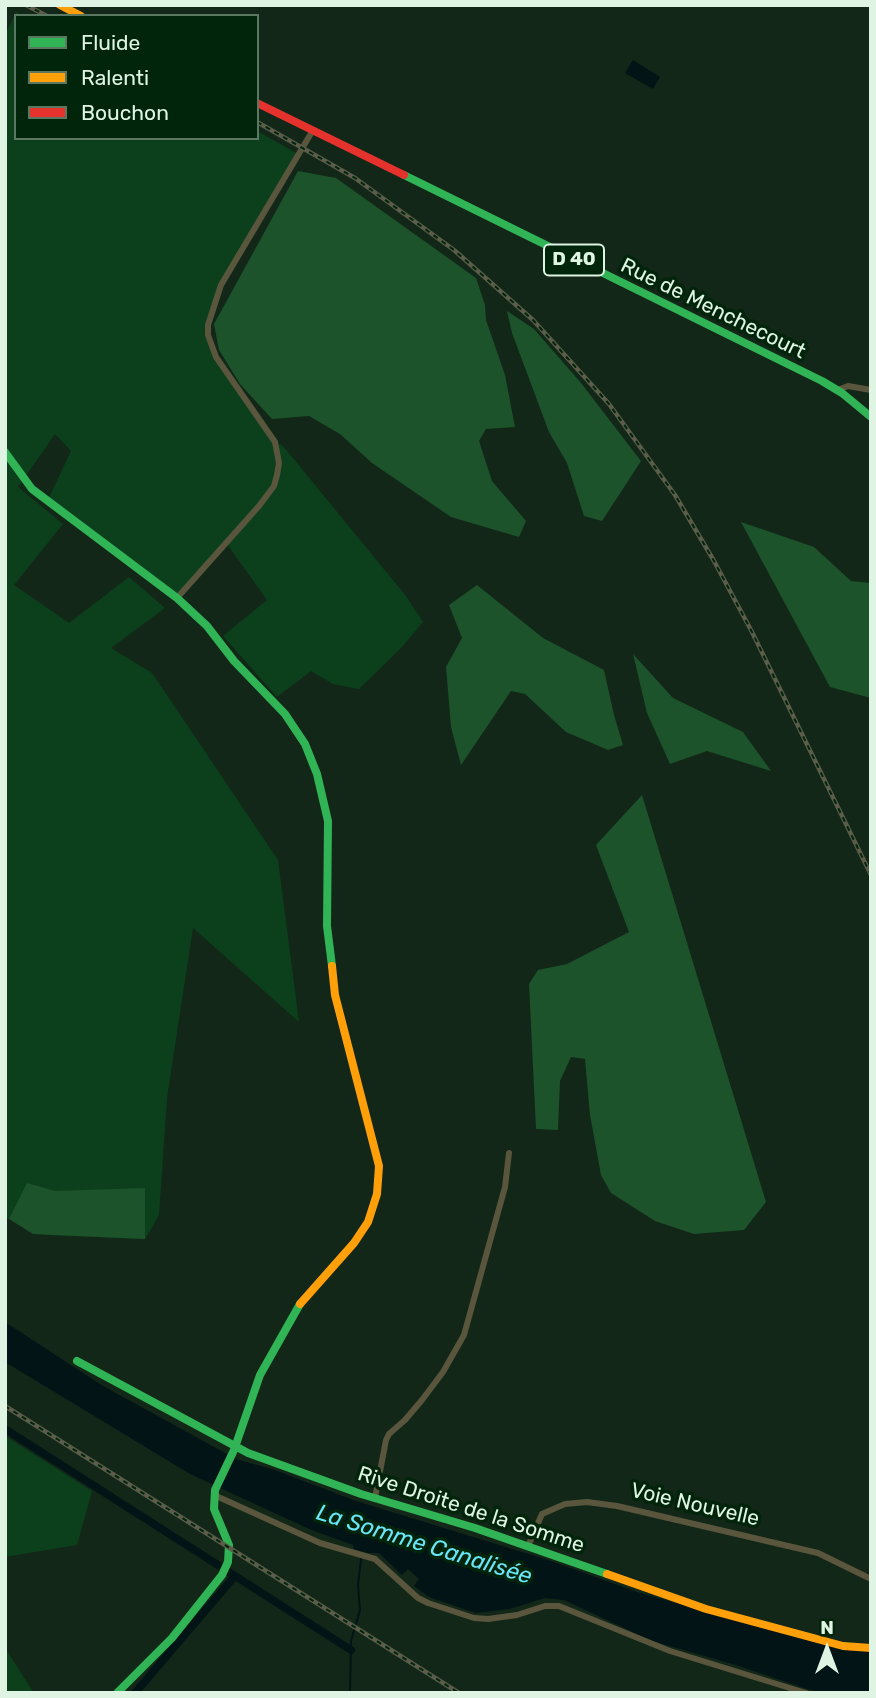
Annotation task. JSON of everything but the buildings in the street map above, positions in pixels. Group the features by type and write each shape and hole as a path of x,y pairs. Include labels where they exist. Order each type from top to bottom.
{"street":[{"path":"60,5 77,14"},
{"name":"D 40","path":"259,104 311,130"},
{"path":"177,598 259,506 274,486 278,475 275,442 216,357 208,335 208,324 221,285 311,130"},
{"name":"Rue de Menchecourt","path":"311,130 838,390 871,417"},
{"path":"838,390 848,386 867,389"},
{"path":"849,398 853,393 867,389"},
{"path":"5,452 26,482 47,502 177,598 207,626 234,661 297,729 312,760 328,821 326,896 332,973 379,1166 377,1194 368,1222 354,1243 299,1305 274,1347 260,1375 235,1449 214,1493 215,1513 229,1545 227,1566 172,1638 117,1693"},
{"path":"375,1498 389,1434 422,1400 443,1372 464,1335 505,1187 509,1153"},
{"name":"Rive Droite de la Somme","path":"77,1361 235,1449 375,1498 528,1546 706,1609 843,1646 871,1648"},
{"path":"214,1493 320,1543 375,1559 418,1598 474,1618 496,1618 545,1606 559,1606 670,1651 806,1693"},
{"name":"Voie Nouvelle","path":"528,1546 542,1514 565,1504 587,1502 617,1506 818,1553 871,1579"}],"green space":[{"path":"14,16 14,140 259,140 259,132 298,154 228,272 208,324 216,357 275,442 283,446 406,596 423,622 359,689 333,684 311,671 277,697 223,636 267,600 227,544 177,598 47,502 71,451 55,434 18,487 63,524 14,585 69,623 129,577 165,608 111,648 152,673 278,860 299,1022 193,928 167,1098 159,1215 145,1239 44,1235 5,1217 5,36"},
{"path":"298,171 336,178 476,278 485,305 486,320 505,375 515,427 486,429 479,441 492,481 526,521 519,537 451,517 372,463 340,434 309,416 272,419 240,384 219,350 214,324"},
{"path":"507,311 534,329 581,383 641,461 602,521 584,516 567,463 549,432 512,333"},
{"path":"741,522 814,547 851,581 871,583 871,698 830,687"},
{"path":"477,585 543,638 604,670 623,745 608,750 566,732 525,694 511,691 461,765 451,727 446,667 462,638 449,605"},
{"path":"633,654 673,698 743,732 771,771 707,751 670,764 647,713"},
{"path":"642,795 766,1202 744,1230 694,1234 655,1221 611,1193 601,1175 590,1115 585,1059 571,1057 560,1081 558,1130 536,1129 529,984 538,970 567,964 629,932 596,845"},
{"path":"27,1183 55,1191 145,1188 145,1239 33,1234 9,1219"},
{"path":"5,1436 92,1491 77,1545 5,1557"},
{"path":"5,1648 34,1693 5,1693"}],"water":[{"path":"633,60 660,77 653,89 625,73"},
{"name":"La Somme Canalisée","path":"5,1322 103,1386 236,1459 275,1470 356,1501 548,1560 637,1592 843,1650 871,1651 871,1693 822,1693 807,1689 652,1641 564,1600 545,1598 510,1609 476,1613 429,1597 414,1586 419,1579 408,1569 402,1575 379,1553 354,1549 353,1545 309,1529 190,1474 5,1362"}],"waterway":[{"path":"5,1429 351,1650"},
{"path":"350,1693 351,1641 360,1610 358,1585 361,1559"},
{"path":"135,1693 234,1577"}],"railway":[{"path":"26,5 43,14"},
{"path":"259,123 355,178 454,250 533,320 609,404 675,495 714,561 752,632 871,875"},
{"path":"5,1406 459,1693"}],"traffic: fast":[{"path":"404,175 822,381 842,393 871,417"},
{"path":"5,452 32,489 177,598 207,626 234,661 285,714 305,744 317,774 328,821 327,926 332,966"},
{"path":"117,1693 172,1638 222,1575 228,1562 229,1545 214,1509 215,1490 234,1450 260,1375 300,1304"},
{"path":"77,1361 248,1453 361,1494 475,1528 607,1574"}],"traffic: slow":[{"path":"60,5 77,14"},
{"path":"300,1304 354,1243 368,1222 377,1194 379,1166 335,995 332,966"},
{"path":"607,1574 706,1609 843,1646 871,1648"}],"traffic: jam":[{"path":"259,104 404,175"}]}
